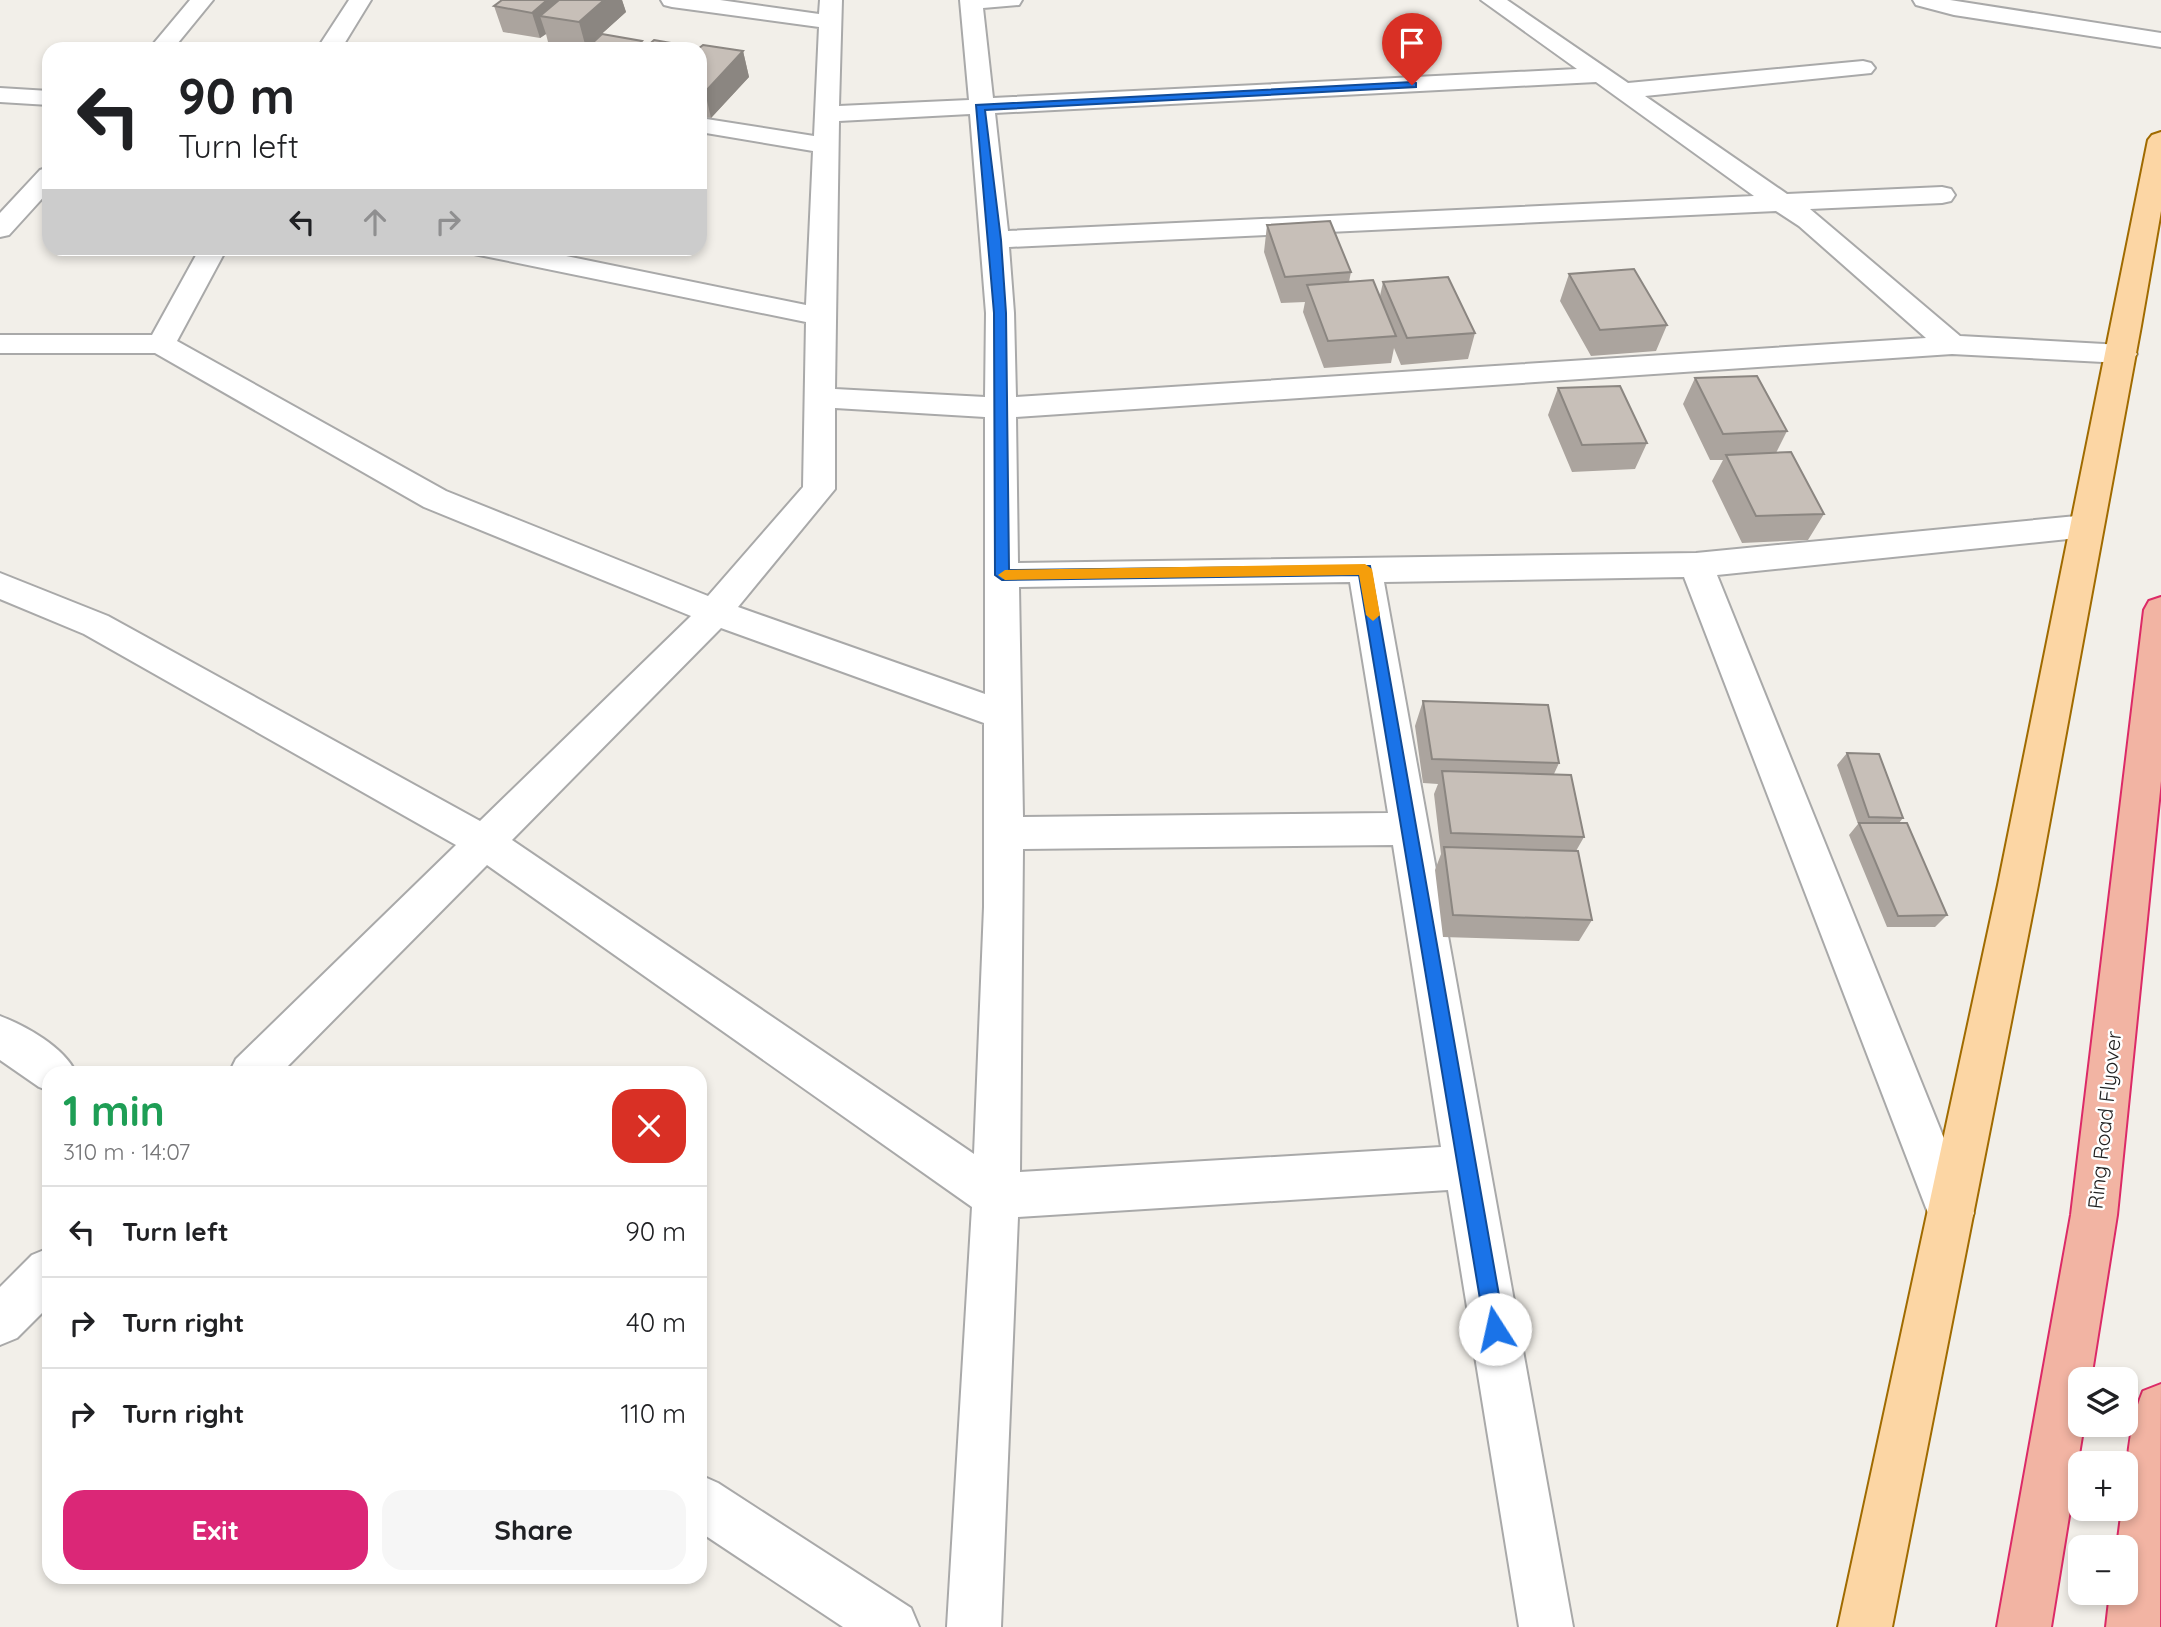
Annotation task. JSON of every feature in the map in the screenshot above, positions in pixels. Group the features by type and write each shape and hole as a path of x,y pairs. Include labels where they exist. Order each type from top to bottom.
{"highway":[{"name":"Ring Road Flyover","path":"2024,1627 2094,1215 2161,610"},
{"path":"2133,1627 2161,1409"}],"main road":[{"path":"1865,1627 1951,1213 2122,354 2161,140"}],"street":[{"path":"167,42 202,0"},
{"path":"333,42 360,0"},
{"path":"258,1066 714,611 819,489 820,316 829,11 672,0"},
{"path":"974,1627 996,1196 1004,907 1004,715 1002,408 995,240 971,1 1011,0"},
{"path":"1492,0 1713,157 1808,220 1952,345"},
{"path":"1924,0 2012,17 2161,40"},
{"path":"1961,0 2012,17"},
{"path":"1623,91 1863,68"},
{"path":"707,125 825,129 980,107 1601,75"},
{"path":"0,95 42,98"},
{"path":"0,229 42,182"},
{"path":"995,240 1942,195"},
{"path":"161,344 210,256"},
{"path":"524,256 820,316"},
{"path":"0,344 161,344 435,499 714,611 1004,715"},
{"path":"821,398 1002,408 1952,345 2122,354"},
{"path":"1002,575 1696,565 2087,526"},
{"path":"1696,565 1951,1213"},
{"path":"1365,569 1546,1627"},
{"path":"0,585 96,625 484,842 996,1196 1468,1167"},
{"path":"1003,833 1410,829"},
{"path":"0,1036 44,1066"},
{"path":"0,1321 42,1279"},
{"path":"707,1506 892,1627"}],"building":[{"path":"502,0 547,0 532,13 494,6"},
{"path":"559,0 604,0 579,22 540,16"},
{"path":"602,34 642,41 641,42 593,42"},
{"path":"707,46 743,51 707,90"},
{"path":"1330,221 1351,272 1285,277 1267,225"},
{"path":"1634,269 1667,325 1600,330 1569,274"},
{"path":"1448,277 1475,333 1407,338 1383,282"},
{"path":"1373,280 1396,336 1328,341 1307,285"},
{"path":"1757,376 1787,431 1723,434 1695,378"},
{"path":"1620,386 1647,443 1582,445 1558,388"},
{"path":"1791,452 1824,514 1756,516 1726,455"},
{"path":"1423,701 1548,705 1559,763 1432,759"},
{"path":"1847,753 1879,754 1903,818 1869,817"},
{"path":"1442,771 1571,775 1584,837 1451,833"},
{"path":"1859,823 1907,823 1947,915 1898,916"},
{"path":"1444,847 1578,851 1592,920 1453,915"}],"slow traffic":[{"path":"1005,575 1365,569 1373,615"}],"route":[{"path":"1412,85 980,107 1000,313 1002,575 1365,569 1495,1329"}]}
